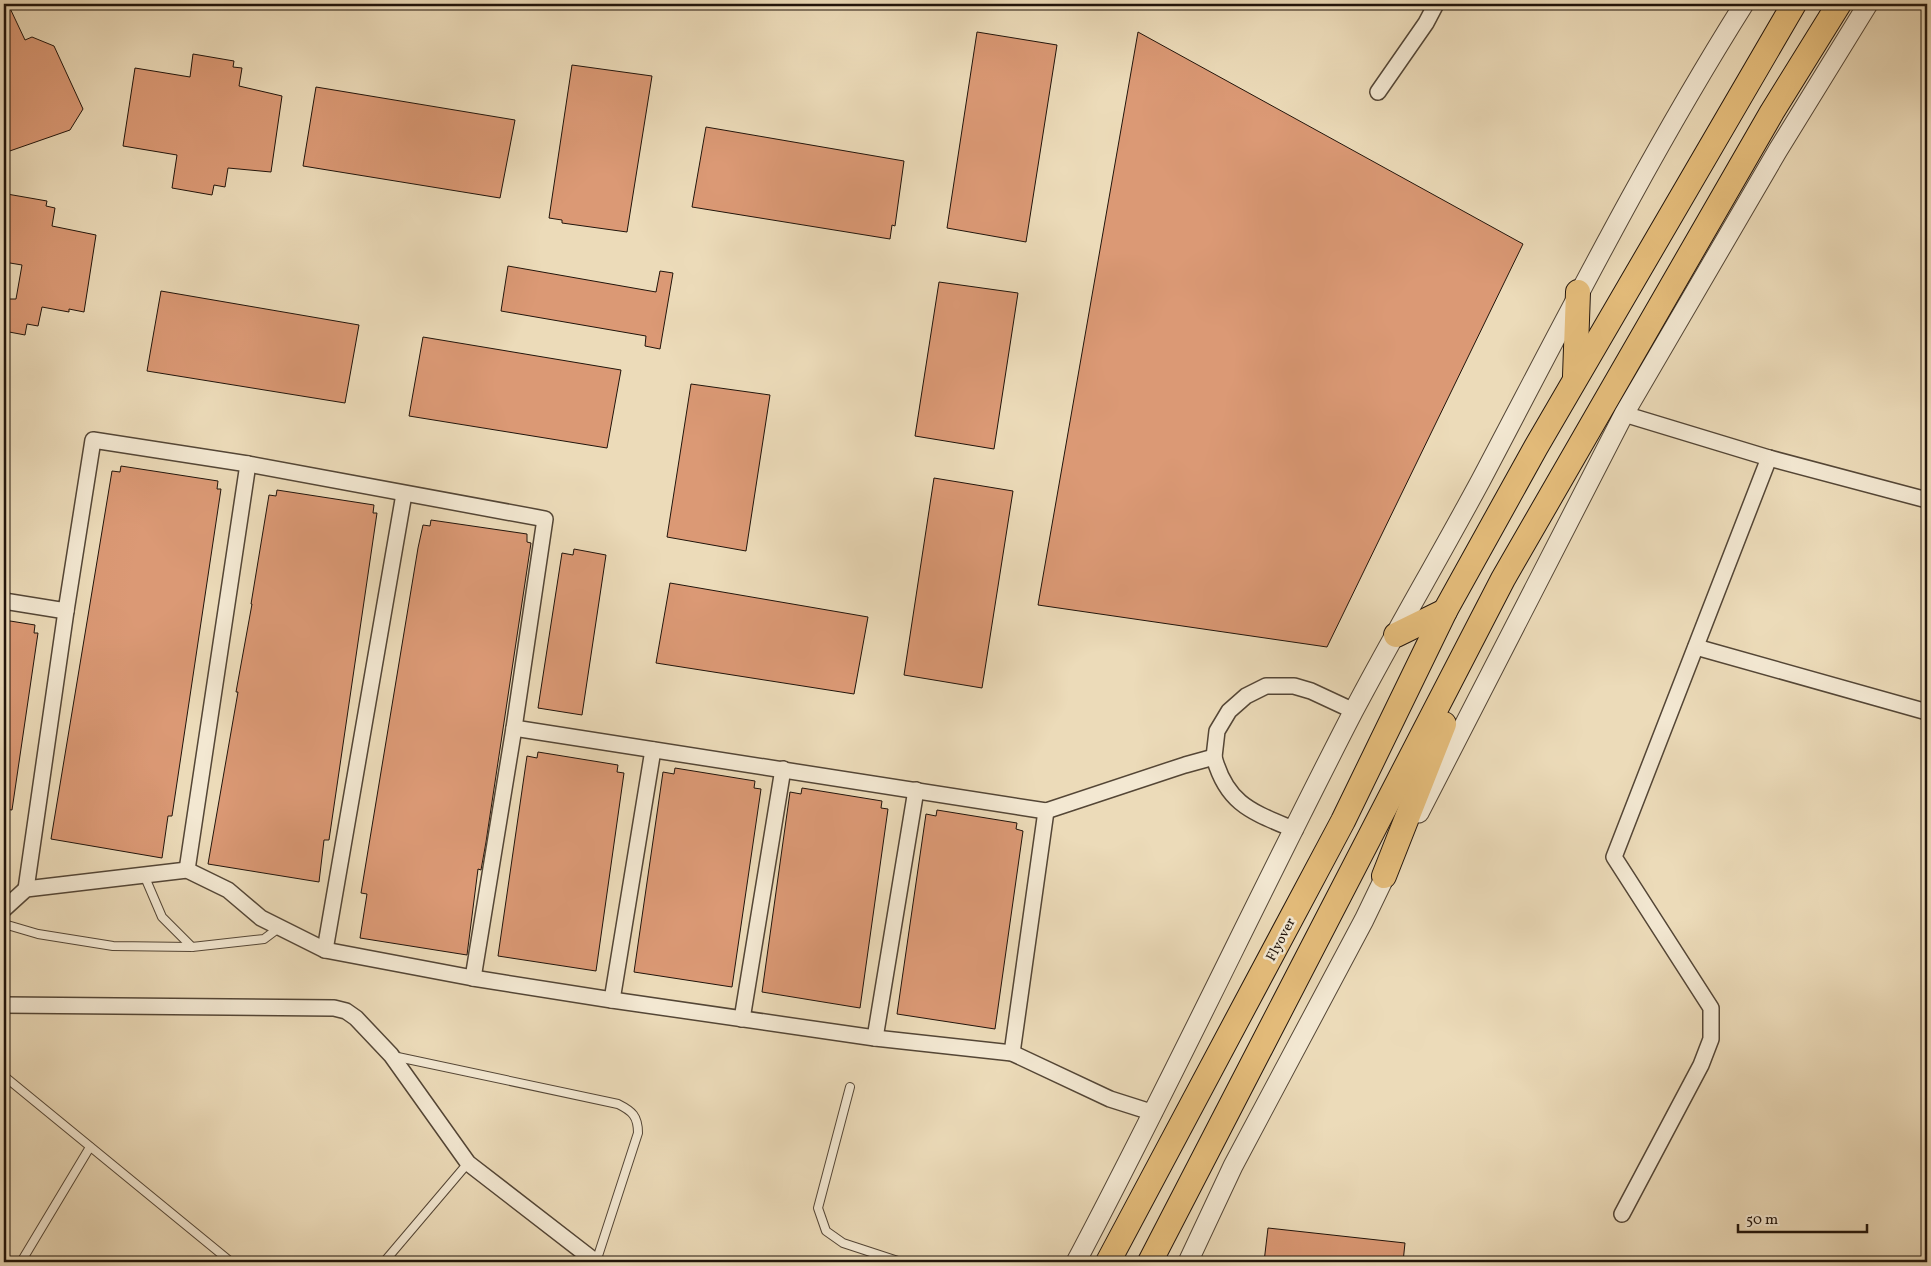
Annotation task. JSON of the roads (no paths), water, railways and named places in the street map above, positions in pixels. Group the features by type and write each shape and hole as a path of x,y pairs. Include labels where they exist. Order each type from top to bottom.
{"highway":[{"name":"Flyover","path":"1108,1262 1343,821 1445,611 1575,381 1794,4"},
{"path":"1150,1262 1503,579 1772,112 1839,4"},
{"path":"1575,381 1578,292"},
{"path":"1396,636 1445,611"},
{"path":"1384,876 1450,707 1452,680"}],"street":[{"path":"1378,92 1426,23 1436,4"},
{"path":"1076,1262 1154,1113 1354,711 1480,481 1578,292 1695,81 1744,4"},
{"path":"1188,1262 1233,1166 1364,920 1384,876 1521,617 1624,414 1778,150 1868,4"},
{"path":"1624,414 1770,458 1927,500"},
{"path":"26,889 93,440 248,464 404,494 545,518 514,728 473,978"},
{"path":"1622,1214 1701,1065 1711,1039 1712,1008 1614,857 1770,458"},
{"path":"187,870 248,464"},
{"path":"325,950 404,494"},
{"path":"4,601 66,611"},
{"path":"1696,646 1927,712"},
{"path":"1295,830 1241,804 1224,784 1214,757 1217,731 1229,711 1246,696 1266,686 1294,686 1311,690 1354,711"},
{"path":"514,728 1046,811 1185,764 1214,757"},
{"path":"612,1000 653,750"},
{"path":"742,1019 783,769"},
{"path":"875,1038 916,790"},
{"path":"1012,1053 1046,811"},
{"path":"4,909 26,889 187,870 228,890 261,918 325,950 473,978 612,1000 875,1038 1012,1053 1110,1099 1154,1113"},
{"path":"4,1005 334,1008 346,1011 356,1018 391,1055 468,1163 596,1262"}],"lane":[{"path":"143,874 162,916 192,947"},
{"path":"4,924 38,934 113,946 192,947 264,938 280,927"},
{"path":"391,1055 618,1104 631,1111 638,1120 638,1133 596,1262"},
{"path":"4,1076 231,1262"},
{"path":"850,1087 818,1208 826,1231 843,1243 901,1262"},
{"path":"21,1262 90,1148"},
{"path":"384,1262 468,1163"}]}
